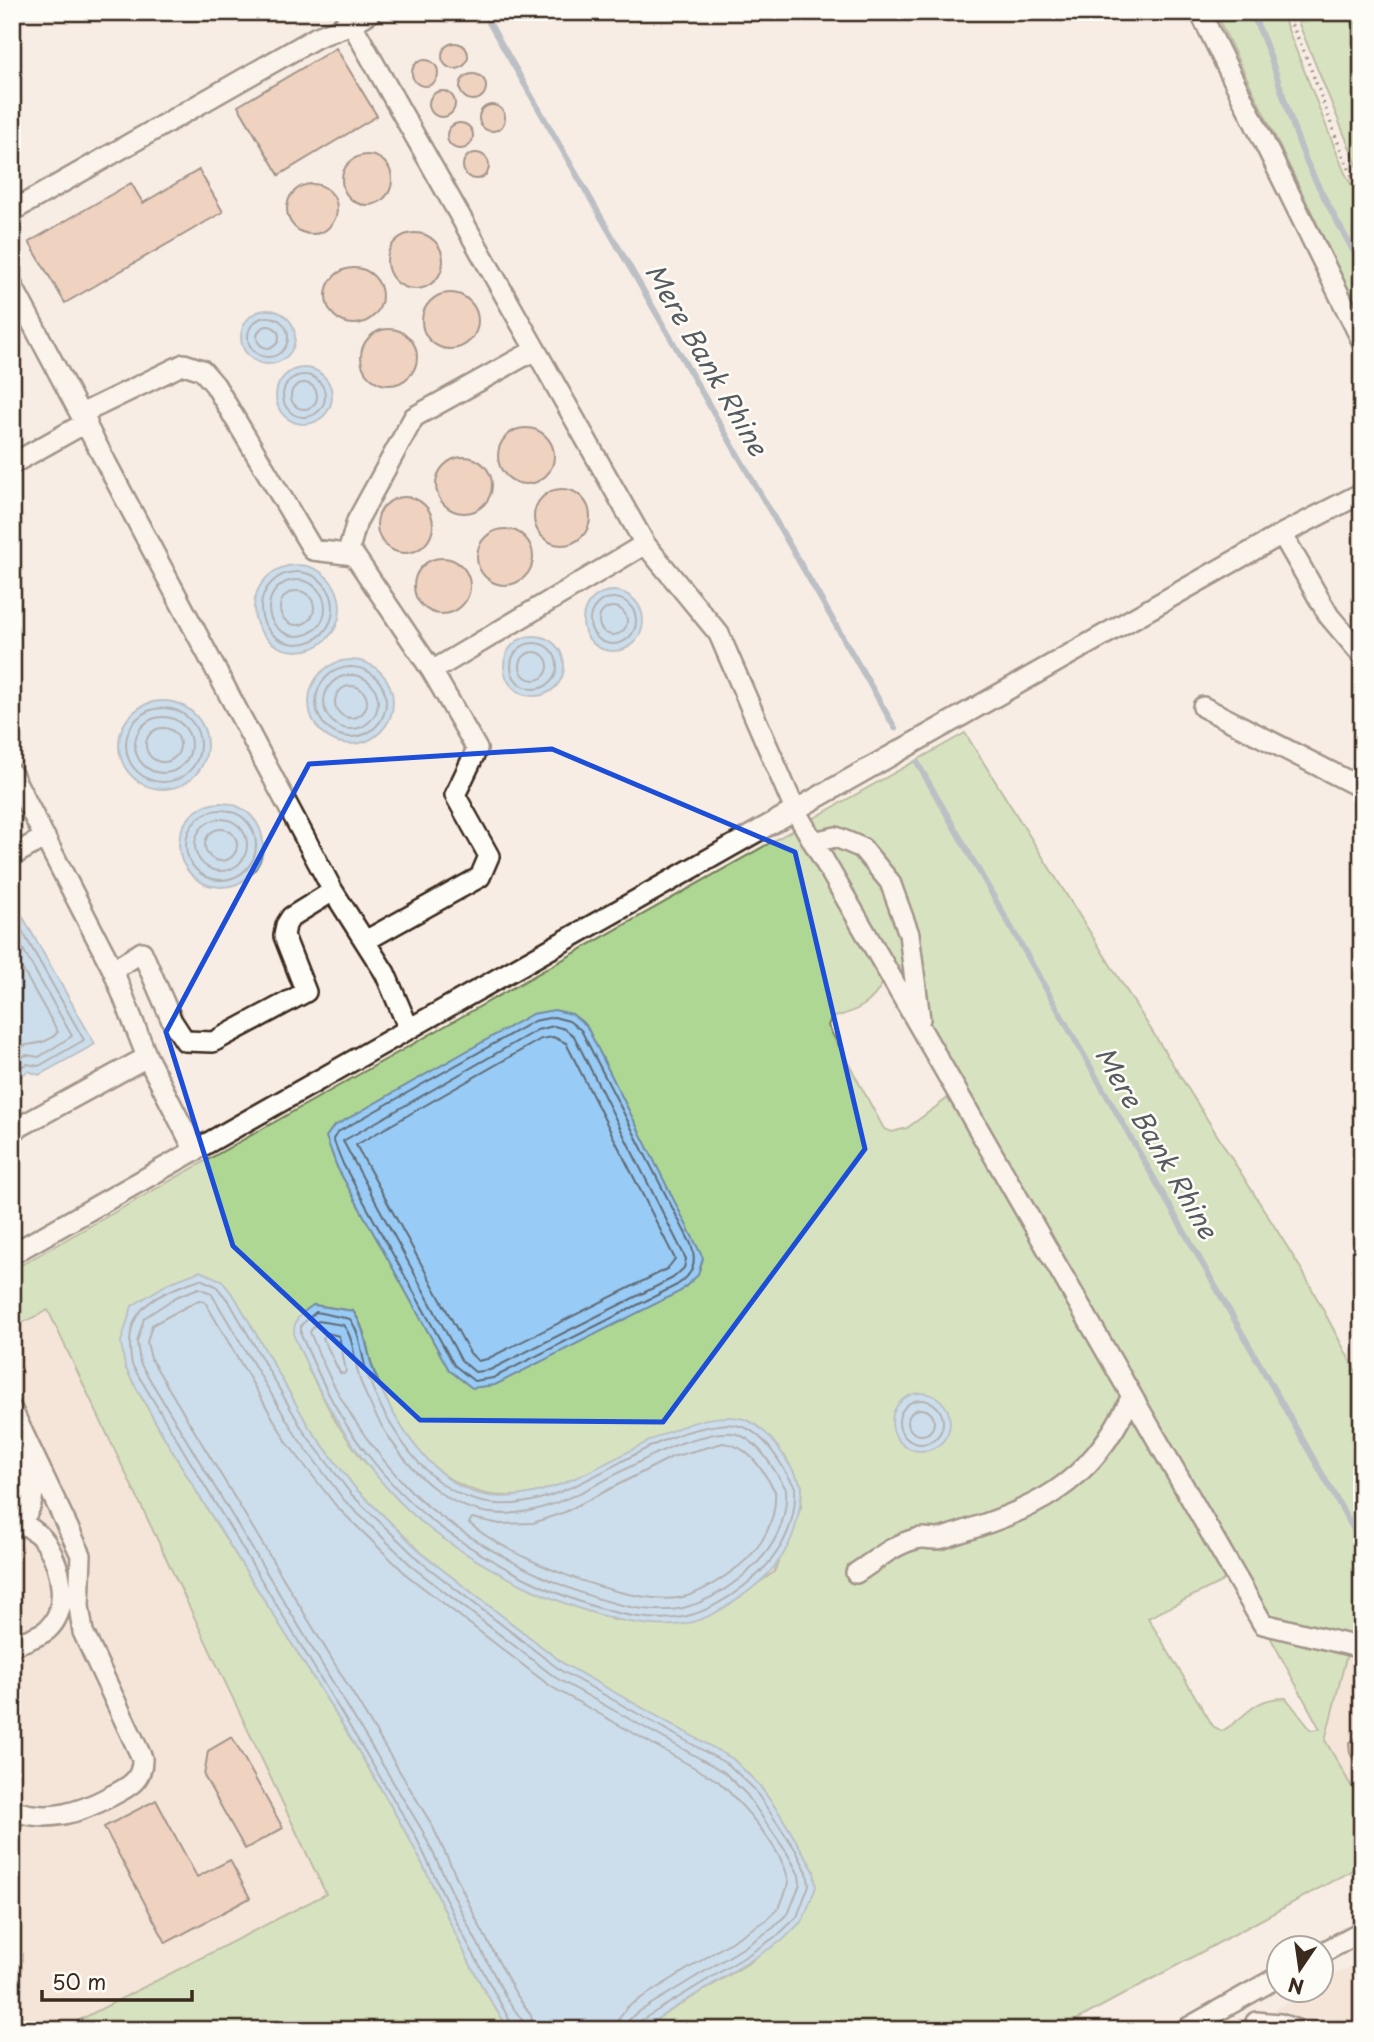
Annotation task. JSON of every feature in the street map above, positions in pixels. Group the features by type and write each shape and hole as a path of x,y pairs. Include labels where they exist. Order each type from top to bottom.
{"street":[{"path":"12,211 348,18 371,12"},
{"path":"1200,12 1362,341"},
{"path":"348,18 645,544 719,635 795,810 1263,1624 1362,1648"},
{"path":"12,285 85,418 333,891 386,973 409,1029"},
{"path":"348,553 357,521 414,417 535,350"},
{"path":"12,464 85,418 184,364 202,370 215,385 313,550 354,555 432,671 477,749 455,795 489,856 480,877 365,941"},
{"path":"12,1254 1282,534 1362,493"},
{"path":"1282,534 1329,616 1362,654"},
{"path":"432,671 645,544"},
{"path":"1203,707 1362,788"},
{"path":"12,774 113,970 147,1057 195,1150"},
{"path":"12,856 45,837"},
{"path":"813,842 836,837 862,848 890,882 909,934 921,1030"},
{"path":"113,970 142,952 172,1021 185,1041 213,1042 306,992 284,936 285,925 291,917 333,891"},
{"path":"12,1131 147,1057"},
{"path":"856,1573 890,1550 918,1538 938,1540 1038,1504 1058,1491 1091,1460 1114,1428 1132,1396"},
{"path":"12,1410 37,1476 81,1555 79,1605 83,1632 142,1758 142,1769 135,1783 79,1812 28,1815 12,1810"},
{"path":"12,1457 37,1476"},
{"path":"12,1646 46,1630 54,1620 62,1597 60,1573 45,1541 17,1525 29,1513 37,1476"},
{"path":"1336,1945 1362,1931"},
{"path":"1184,2030 1266,1984"},
{"path":"1245,1996 1256,2026 1280,2024 1297,2030"}],"path":[{"path":"1285,12 1307,63 1342,160 1362,197"}],"highlighted area":[{"path":"552,749 795,852 865,1149 663,1422 420,1420 233,1246 166,1032 309,764"}],"shaded area":[{"path":"48,1310 326,1894 59,2030 12,2030 12,1328"},
{"path":"1362,1633 1362,1805 1325,1740 1351,1637"},
{"path":"1362,1960 1362,2030 1238,2030 1284,2004 1336,2004 1336,1974"}],"green space":[{"path":"1215,12 1281,12 1344,171 1362,205 1362,317"},
{"path":"1294,12 1362,12 1362,173 1358,168"},
{"path":"965,733 1303,1272 1362,1383 1362,1633 1351,1638 1325,1740 1362,1805 1362,1865 1058,2030 639,2030 752,1961 814,1871 780,1814 759,1785 733,1759 564,1664 426,1557 356,1489 309,1427 236,1299 221,1280 125,1367 194,1486 375,1778 422,1862 481,1984 510,2030 60,2030 326,1894 48,1310 12,1328 12,1270","holes":["884,980 952,1095 907,1128 892,1132 884,1129 828,1026 831,1018 863,1006 875,995","314,1305 353,1311 362,1326 376,1376 404,1431 442,1473 465,1487 491,1495 521,1495 553,1488 784,1455 802,1486 801,1507 774,1572 718,1611 614,1620 531,1589 457,1548 400,1502 361,1458 336,1422 308,1369","1229,1575 1268,1633 1320,1729 1311,1730 1286,1698 1257,1704 1222,1731 1213,1726 1148,1618 1221,1582"]}],"water":[{"path":"268,310 287,318 295,337 287,356 268,364 249,356 241,337 249,318"},
{"path":"298,368 310,368 320,372 328,380 332,396 328,412 320,420 310,424 298,424 288,420 280,412 276,402 276,390 280,380 288,372"},
{"path":"289,565 305,565 328,577 337,591 340,608 337,625 328,639 305,651 289,651 273,644 261,632 254,616 254,600 261,584 273,572"},
{"path":"613,591 630,596 638,604 643,621 638,638 630,646 613,651 596,646 588,638 583,621 588,604 596,596"},
{"path":"534,636 551,641 559,649 564,666 559,683 551,691 534,696 517,691 509,683 504,666 509,649 517,641"},
{"path":"343,660 359,660 375,667 386,678 393,694 390,718 381,732 359,744 343,744 327,737 316,726 309,710 309,694 316,678 327,667"},
{"path":"163,701 180,705 194,714 203,728 207,745 203,762 194,776 180,785 163,789 146,785 132,776 123,762 119,745 123,728 132,714 146,705"},
{"path":"221,803 237,806 251,815 260,829 263,845 260,861 251,875 237,884 221,887 205,884 191,875 182,861 179,845 182,829 191,815 205,806"},
{"path":"12,898 95,1044 39,1075 28,1071 16,1079 12,1078"},
{"path":"554,1010 572,1014 586,1025 703,1258 698,1275 681,1291 495,1385 472,1388 449,1370 337,1167 326,1137 333,1127 532,1014"},
{"path":"200,1271 221,1280 236,1299 309,1427 356,1489 426,1557 564,1664 733,1759 759,1785 814,1871 816,1887 803,1920 783,1940 639,2030 510,2030 481,1984 422,1862 375,1778 194,1486 125,1367 121,1342 132,1306 169,1283"},
{"path":"313,1305 353,1311 361,1326 372,1367 396,1418 435,1468 447,1478 477,1494 509,1497 543,1490 577,1477 676,1429 707,1419 739,1418 749,1421 766,1433 802,1486 798,1518 789,1544 773,1568 750,1590 719,1611 684,1624 653,1625 618,1620 544,1595 507,1577 473,1558 418,1519 379,1479 346,1435 318,1387 294,1336 298,1317"},
{"path":"915,1393 927,1393 942,1401 950,1416 950,1428 942,1443 927,1451 915,1451 900,1443 892,1428 892,1416 900,1401"}],"building":[{"path":"455,43 464,47 468,56 464,65 455,69 446,65 442,56 446,47"},
{"path":"336,48 377,116 279,175 238,106"},
{"path":"425,60 434,64 438,73 434,82 425,86 416,82 412,73 416,64"},
{"path":"473,74 482,78 486,87 482,96 473,100 464,96 460,87 464,78"},
{"path":"442,91 451,95 455,104 451,113 442,117 433,113 429,104 433,95"},
{"path":"492,105 501,109 505,118 501,127 492,131 483,127 479,118 483,109"},
{"path":"460,123 469,127 473,136 469,145 460,149 451,145 447,136 451,127"},
{"path":"476,153 485,157 489,166 485,175 476,179 467,175 463,166 467,157"},
{"path":"367,155 384,163 392,180 384,197 367,205 350,197 342,180 350,163"},
{"path":"199,170 223,212 65,303 29,242 131,183 143,203"},
{"path":"312,184 329,192 337,209 329,226 312,234 295,226 287,209 295,192"},
{"path":"409,233 421,233 435,241 443,255 441,272 435,281 421,289 409,289 392,277 387,267 387,255 399,238"},
{"path":"348,268 360,268 374,276 382,290 380,307 374,316 360,324 348,324 331,312 326,302 326,290 338,273"},
{"path":"444,293 456,293 470,301 478,315 476,332 470,341 456,349 444,349 427,337 422,327 422,315 434,298"},
{"path":"383,329 395,329 409,337 417,351 415,368 409,377 395,385 383,385 366,373 361,363 361,351 373,334"},
{"path":"520,428 532,428 546,436 554,450 552,467 546,476 532,484 520,484 503,472 498,462 498,450 510,433"},
{"path":"458,457 470,457 484,465 492,479 490,496 484,505 470,513 458,513 441,501 436,491 436,479 448,462"},
{"path":"556,489 568,489 582,497 590,511 588,528 582,537 568,545 556,545 539,533 534,523 534,511 546,494"},
{"path":"399,497 411,497 421,501 429,509 433,525 429,541 421,549 411,553 399,553 389,549 381,541 377,531 377,519 381,509 389,501"},
{"path":"499,529 511,529 525,537 533,551 531,568 525,577 511,585 499,585 482,573 477,563 477,551 489,534"},
{"path":"436,558 448,558 458,562 466,570 470,586 466,602 458,610 448,614 436,614 426,610 418,602 414,592 414,580 418,570 426,562"},
{"path":"232,1737 283,1828 245,1849 204,1776 208,1751"},
{"path":"1358,1737 1362,1740 1362,1766 1358,1768 1350,1753 1349,1743"},
{"path":"156,1800 197,1877 230,1860 250,1898 166,1943 104,1827"}],"waterway":[{"name":"Mere Bank Rhine","path":"483,12 895,728"},
{"path":"1251,12 1267,47 1305,158 1362,267"},
{"name":"Mere Bank Rhine","path":"917,762 1362,1544"}]}
